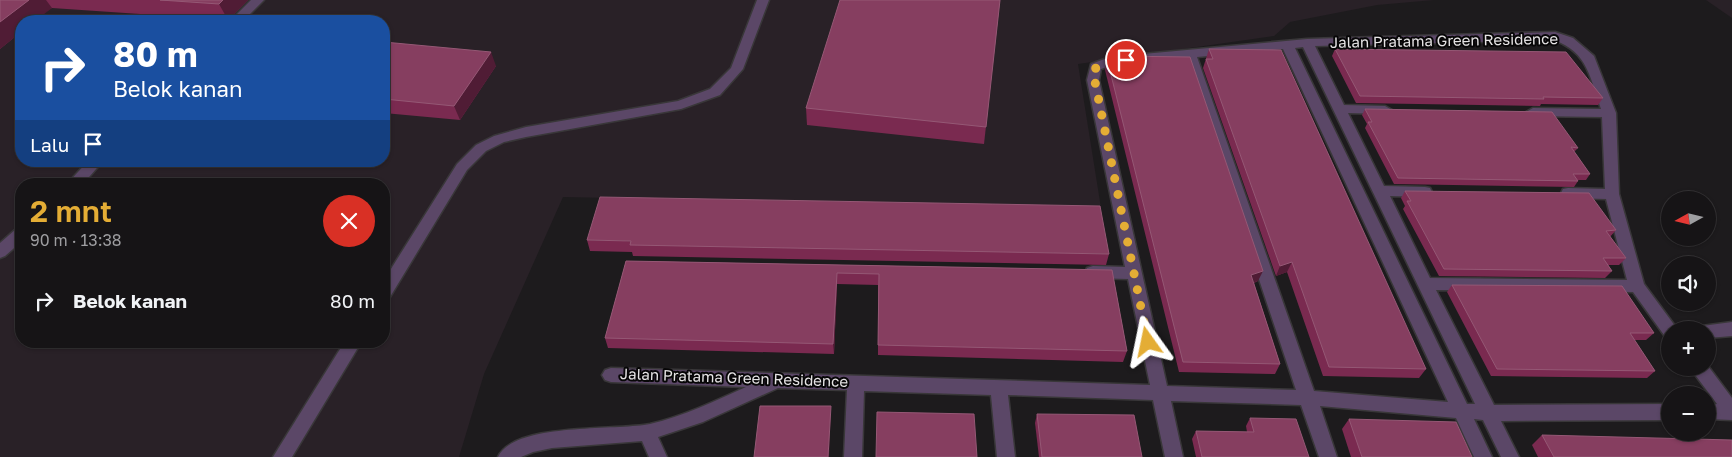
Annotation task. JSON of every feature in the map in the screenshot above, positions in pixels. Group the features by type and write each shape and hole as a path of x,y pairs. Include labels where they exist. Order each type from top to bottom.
{"street":[{"path":"242,15 258,0"},
{"path":"390,283 462,167 481,148 499,139 526,132 680,105 715,92 737,69 763,0"},
{"name":"Jalan Pratama Green Residence","path":"1510,457 1306,44 1562,38 1569,40 1588,56 1608,113 1612,194 1637,286 1663,321"},
{"path":"1174,457 1093,80 1095,67 1110,61 1306,44"},
{"path":"1288,46 1483,457"},
{"path":"1190,54 1328,457"},
{"path":"1339,109 1399,110"},
{"path":"1519,112 1608,113"},
{"path":"80,178 90,167"},
{"path":"1380,191 1438,192"},
{"path":"1554,193 1612,194"},
{"path":"0,252 15,238"},
{"path":"1074,272 1134,273"},
{"path":"1425,284 1637,286"},
{"path":"1716,330 1732,329"},
{"path":"282,457 350,348"},
{"name":"Jalan Pratama Green Residence","path":"611,375 1307,398 1488,413 1661,412"},
{"path":"1705,376 1732,412"},
{"path":"507,457 511,452 533,442 648,432 701,415 778,381"},
{"name":"Jalan Pratama Green Residence","path":"853,457 856,382"},
{"path":"999,388 1006,457"},
{"path":"1716,412 1732,412"},
{"path":"648,432 658,457"}],"shaded area":[{"path":"0,0 1434,0 1377,5 1290,22 1274,36 1078,64 1101,208 563,197 484,374 459,457 0,457"},
{"path":"1706,0 1732,0 1732,18"}],"building":[{"path":"0,0 29,0 0,22"},
{"path":"160,0 223,0 219,4"},
{"path":"840,0 1000,0 986,127 806,108"},
{"path":"390,43 491,52 454,106 390,100"},
{"path":"1209,49 1281,50 1426,369 1329,367 1292,262 1280,266 1206,59 1213,59"},
{"path":"1335,49 1566,52 1603,98 1360,96"},
{"path":"1115,56 1190,57 1263,271 1251,275 1280,364 1183,362 1107,59"},
{"path":"1365,109 1552,112 1578,148 1571,147 1590,174 1573,174 1578,181 1398,178 1368,122 1372,122"},
{"path":"1405,191 1589,193 1616,230 1606,231 1626,258 1603,258 1612,271 1444,269 1407,201 1411,201"},
{"path":"600,197 1100,206 1109,254 630,245 631,241 587,240"},
{"path":"626,261 1112,270 1127,351 878,345 879,274 837,273 833,344 605,338"},
{"path":"1452,285 1622,286 1654,333 1630,333 1655,371 1497,369"},
{"path":"760,406 831,406 828,457 754,457"},
{"path":"877,412 974,414 977,457 876,457"},
{"path":"1037,414 1134,415 1142,457 1042,457"},
{"path":"1250,418 1296,419 1309,457 1202,457 1196,431 1254,432"},
{"path":"1349,419 1456,422 1472,457 1362,457"},
{"path":"1542,435 1661,438 1661,441 1732,440 1732,457 1554,457"}],"route":[{"path":"1126,60 1110,61 1098,65 1093,72 1093,80 1148,342"}]}
